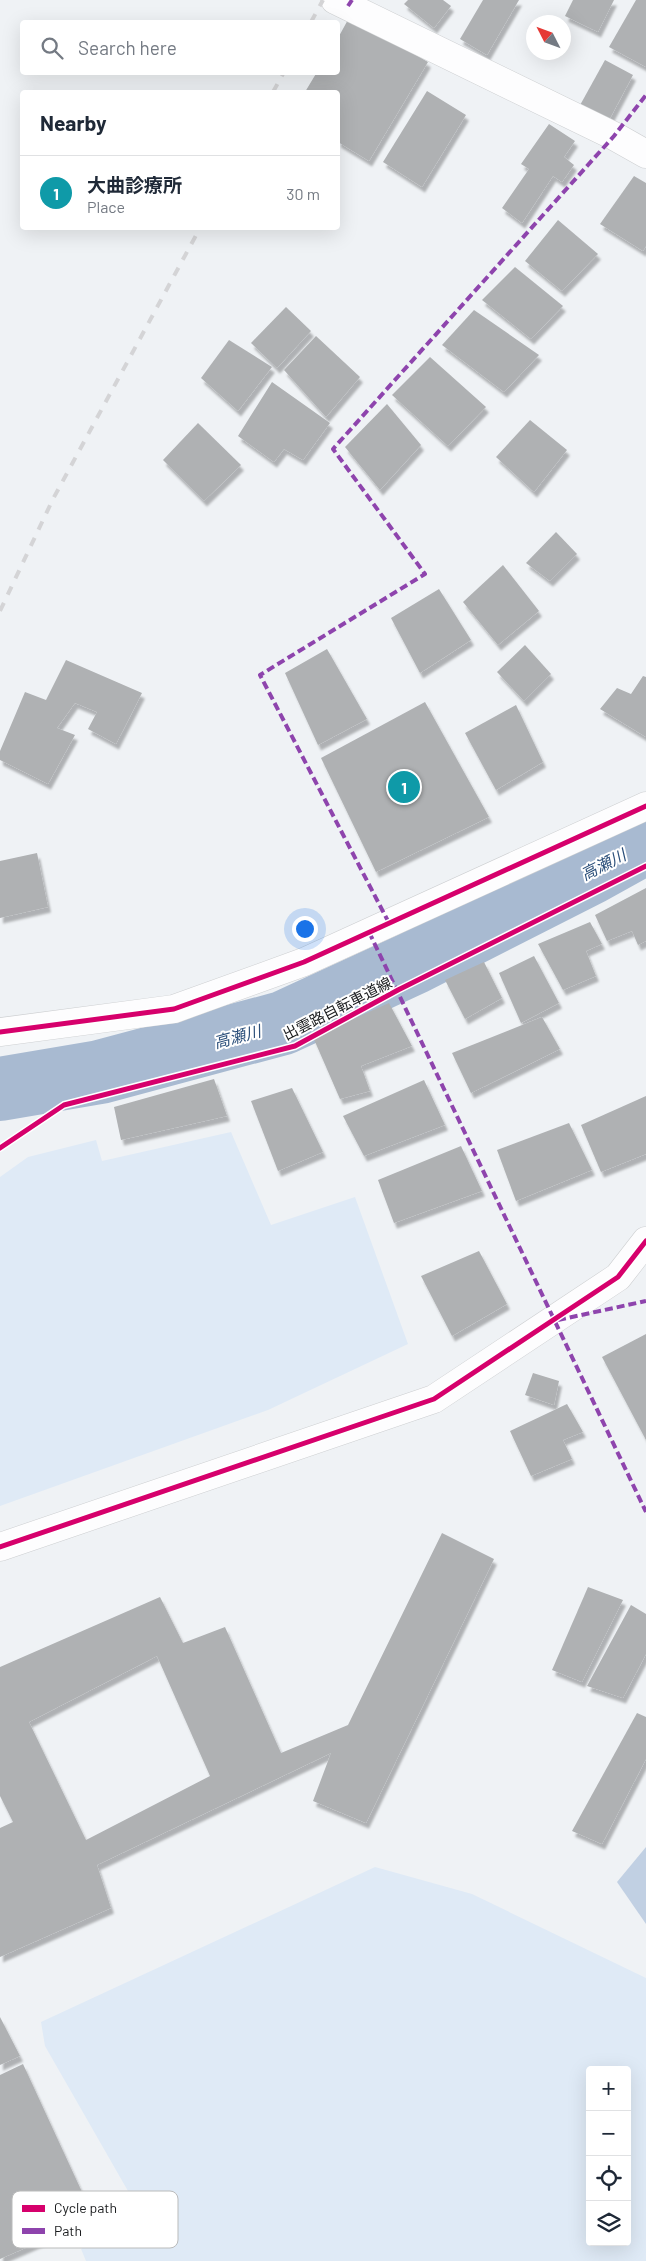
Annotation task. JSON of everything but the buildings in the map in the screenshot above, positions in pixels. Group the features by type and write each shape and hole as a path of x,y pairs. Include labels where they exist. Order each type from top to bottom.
{"street":[{"path":"335,0 597,128 646,154"},
{"path":"0,1032 174,1009 304,962 646,806"},
{"path":"0,1547 434,1399 618,1278 646,1241"}],"shaded area":[{"path":"231,1132 271,1225 355,1197 408,1344 268,1410 0,1506 0,1177 28,1157 96,1140 102,1161"},
{"path":"646,1847 646,1924 617,1882"},
{"path":"375,1867 472,1894 646,1978 646,2261 86,2261 81,2249 83,2248 178,2248 178,2191 128,2191 45,2046 41,2022"}],"waterway":[{"name":"高瀬川","path":"0,1089 100,1072 283,1023 413,963 590,873 646,842"}],"railway":[{"path":"312,20 323,0"},
{"path":"274,90 282,75"},
{"path":"0,611 53,499 199,230"}],"marked path":[{"path":"348,6 352,0"},
{"path":"389,923 260,675 425,574 333,449 614,136 646,95"},
{"path":"369,932 646,1512"},
{"path":"558,1320 646,1301"}],"cycle path":[{"path":"0,1032 174,1009 304,962 646,806"},
{"name":"出雲路自転車道線","path":"0,1148 64,1105 295,1046 398,990 646,866"},
{"path":"0,1547 434,1399 618,1277 646,1241"}],"place":[{"name":"大曲診療所","path":"404,787"}]}
